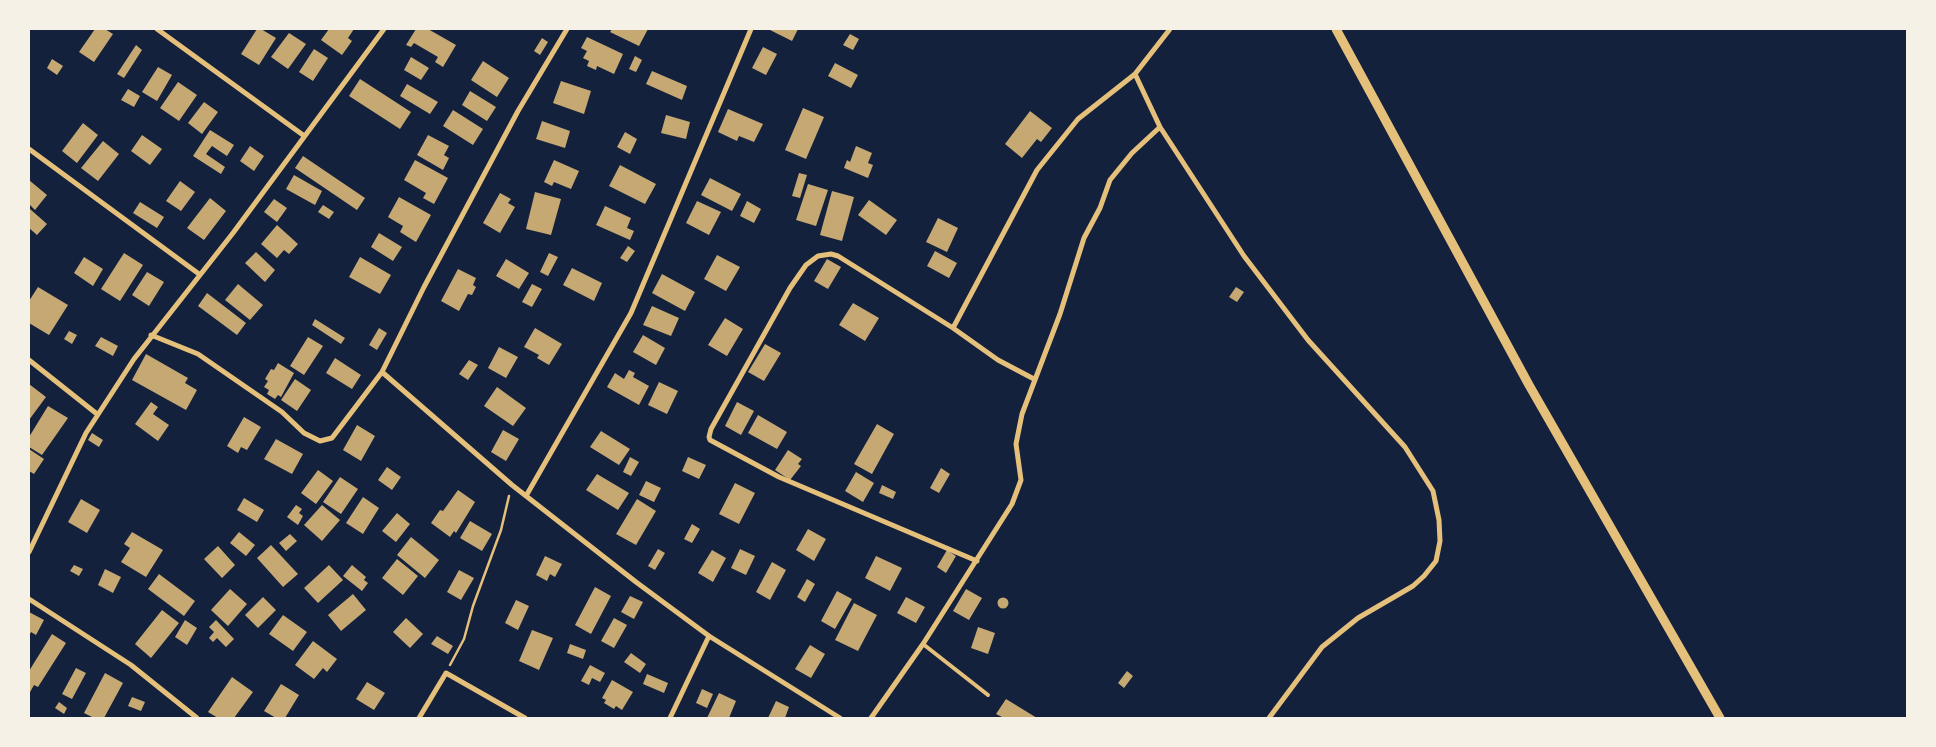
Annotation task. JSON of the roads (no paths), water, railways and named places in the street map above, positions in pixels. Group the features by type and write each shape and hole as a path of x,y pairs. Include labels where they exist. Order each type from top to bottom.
{"street":[{"path":"157,29 303,135"},
{"path":"29,552 97,414 151,335 233,233 303,135 384,29"},
{"path":"151,335 198,354 282,412 304,433 320,441 332,438 346,423 382,372 424,287 518,111 567,29"},
{"path":"526,496 631,313 751,29"},
{"path":"953,328 1037,170 1078,119 1135,74 1170,29"},
{"path":"1336,29 1529,385 1720,718"},
{"path":"1135,74 1160,127 1244,256 1296,325 1405,447 1433,491 1439,520 1440,541 1436,561 1424,576 1406,590 1358,618 1322,646 1268,718"},
{"path":"871,718 923,644 1012,504 1021,480 1017,433 1034,379 1060,314 1084,238 1100,208 1110,180 1132,153 1160,127"},
{"path":"29,148 199,274"},
{"path":"977,561 779,477 710,440 711,429 790,288 806,266 818,256 831,254 838,256 953,328 998,360 1034,379"},
{"path":"29,360 97,414"},
{"path":"382,372 512,485 709,636 840,718"},
{"path":"29,599 131,665 197,718"},
{"path":"670,718 709,636"},
{"path":"419,718 446,673 524,718"}],"lane":[{"path":"923,644 988,696"}]}
